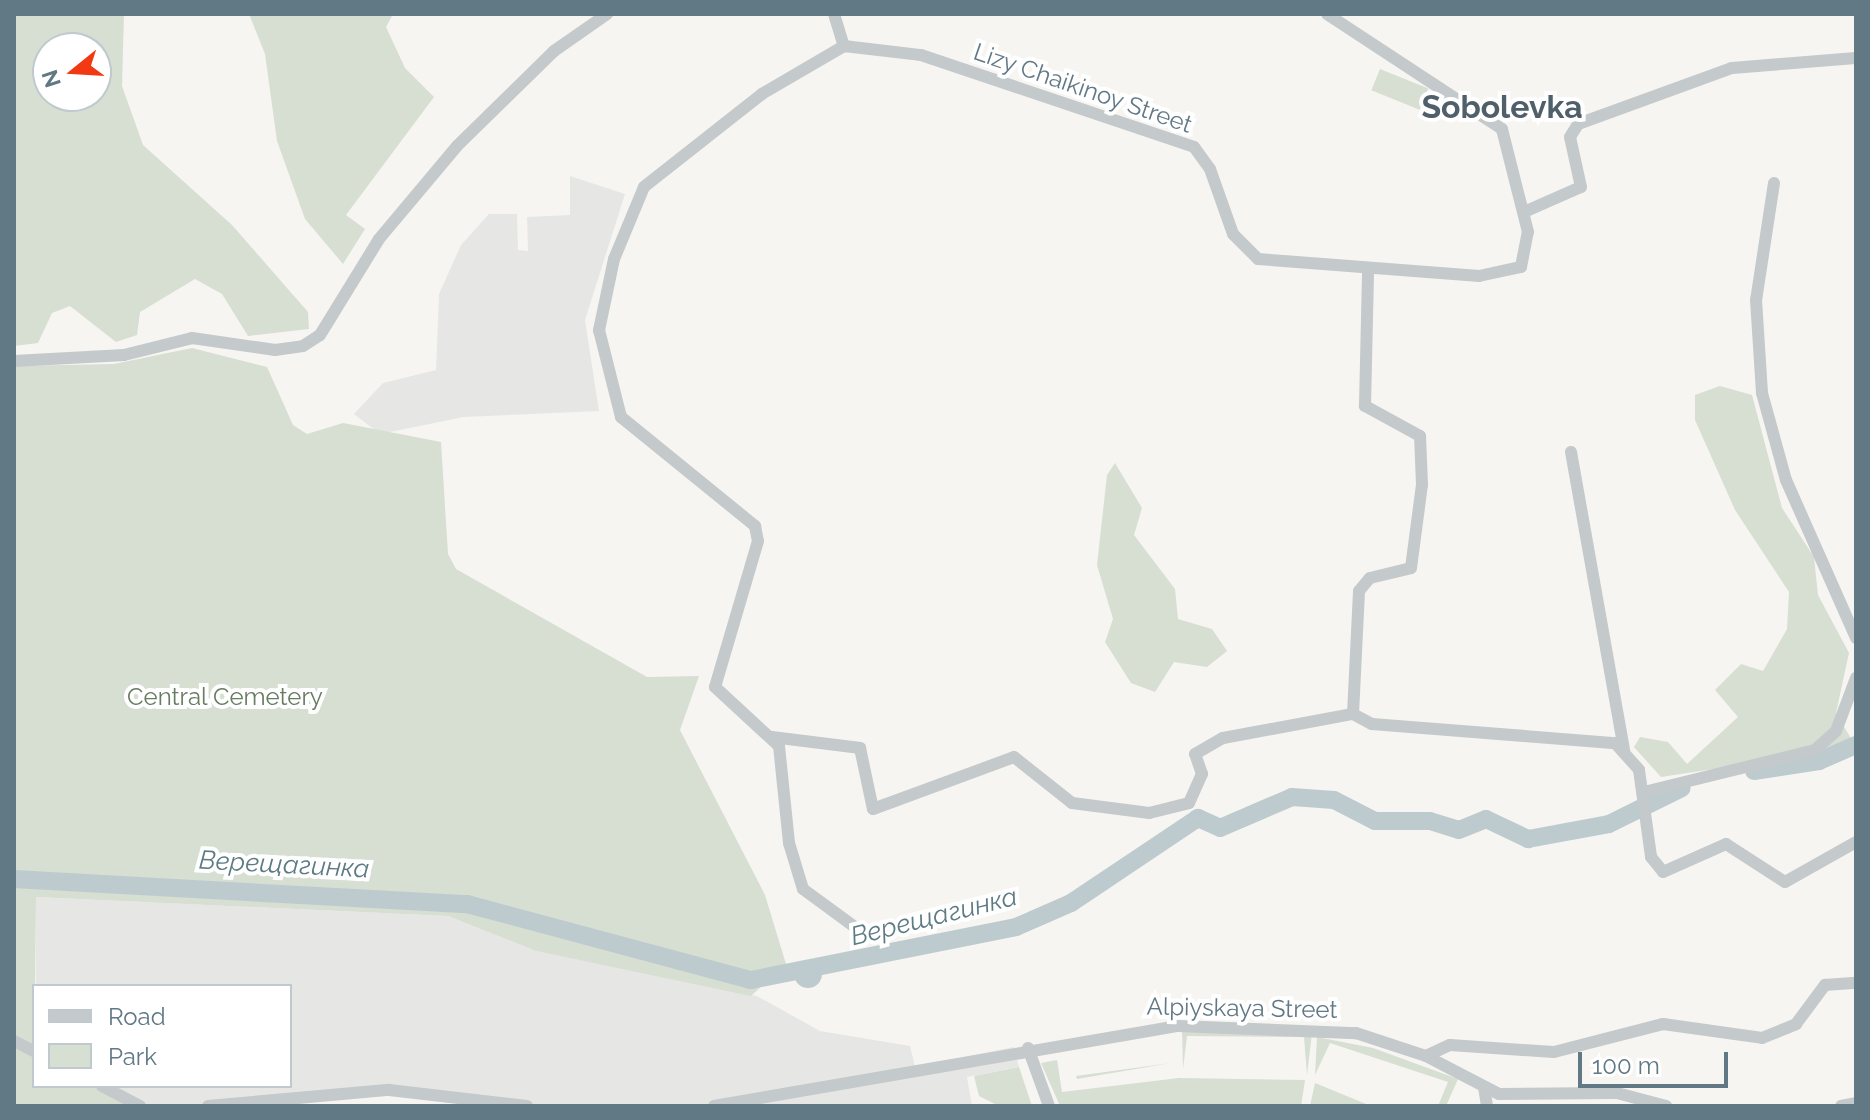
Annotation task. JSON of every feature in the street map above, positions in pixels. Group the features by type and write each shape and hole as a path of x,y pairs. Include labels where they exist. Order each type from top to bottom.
{"street":[{"path":"14,361 143,353 192,338 275,350 303,346 320,335 379,239 457,146 554,51 607,14"},
{"path":"834,14 844,46 762,94 644,187 600,311 600,349 621,417 757,533 716,667 717,695 772,737 785,762 797,878 813,899 855,927"},
{"path":"1327,14 1496,122 1506,137 1524,212 1581,187 1570,137 1578,124 1732,68 1856,58"},
{"name":"Lizy Chaikinoy Street","path":"844,46 921,55 1187,144 1210,169 1226,220 1248,254 1368,272 1479,276 1525,260 1524,212"},
{"path":"1774,183 1756,300 1762,393 1786,480 1856,638"},
{"path":"1353,714 1356,600 1370,578 1411,568 1422,442 1415,430 1365,406 1368,272"},
{"path":"1571,452 1624,750 1644,792 1651,857 1657,870 1670,872 1726,844 1785,882 1856,842"},
{"path":"1644,792 1815,750 1836,731 1856,678"},
{"path":"772,737 860,748 873,809 1014,757 1072,803 1168,812 1194,796 1202,774 1195,754 1223,738 1353,714 1372,724 1604,740 1624,750"},
{"path":"1426,1056 1450,1045 1554,1052 1663,1024 1762,1038 1796,1024 1825,985 1856,983"},
{"name":"Alpiyskaya Street","path":"714,1106 1150,1026 1248,1026 1356,1033 1426,1056 1484,1087 1508,1095 1638,1095 1666,1106"},
{"path":"14,1041 32,1050"},
{"path":"1028,1048 1049,1106"},
{"path":"1484,1087 1487,1106"},
{"path":"106,1088 140,1106"},
{"path":"208,1106 389,1090 527,1106"},
{"path":"1841,1106 1856,1103"}],"shaded area":[{"path":"570,176 625,194 585,320 599,411 464,417 380,434 354,414 383,383 436,370 439,294 461,245 489,214 517,214 518,250 528,251 527,217 570,215"},
{"path":"36,897 448,916 536,951 757,996 820,1031 910,1046 915,1067 1014,1047 1019,1067 967,1077 972,1106 516,1106 380,1089 240,1106 131,1106 102,1088 292,1088 292,984 36,984"},
{"path":"808,960 818,964 822,974 818,984 808,988 798,984 794,974 798,964"}],"green space":[{"path":"14,14 124,14 122,86 143,145 232,225 308,312 309,329 248,336 222,294 195,279 140,312 137,335 116,342 70,306 52,313 38,343 14,346"},
{"path":"249,14 393,14 386,27 405,68 434,97 346,215 365,229 343,264 305,219 277,141 265,54"},
{"path":"1380,69 1428,88 1420,110 1371,90"},
{"name":"Central Cemetery","path":"192,348 267,367 293,425 307,434 343,423 441,442 448,554 456,569 647,677 699,676 680,730 765,895 786,964 751,996 536,951 448,916 36,897 32,1088 102,1088 131,1106 14,1106 14,366 114,364"},
{"path":"1720,386 1752,395 1782,508 1814,557 1818,595 1849,653 1836,713 1856,747 1661,777 1634,747 1640,737 1668,742 1687,764 1738,717 1715,690 1741,664 1763,671 1787,629 1789,592 1735,510 1695,420 1695,395"},
{"path":"1115,463 1142,508 1134,535 1175,589 1178,619 1212,629 1227,651 1207,667 1174,662 1155,692 1131,683 1105,642 1113,619 1097,565 1107,475"},
{"path":"1182,1029 1312,1033 1307,1075 1304,1037 1187,1036 1183,1069"},
{"path":"1317,1037 1373,1048 1458,1079 1446,1106 1438,1106 1448,1082 1330,1043 1315,1075"},
{"path":"1057,1060 1062,1092 1179,1078 1305,1080 1301,1106 1060,1106 1041,1063"},
{"path":"1171,1063 1077,1079 1076,1076"},
{"path":"1019,1067 1032,1106 999,1106 979,1096 974,1076"},
{"path":"1315,1083 1371,1106 1310,1106"}],"waterway":[{"name":"Верещагинка","path":"1754,771 1819,761 1856,745"},
{"name":"Верещагинка","path":"14,879 467,904 751,980 1016,927 1071,903 1198,818 1220,828 1292,797 1334,800 1375,821 1430,821 1459,830 1486,819 1528,839 1609,824 1682,788"}],"district":[{"name":"Sobolevka","path":"1502,107"}]}
